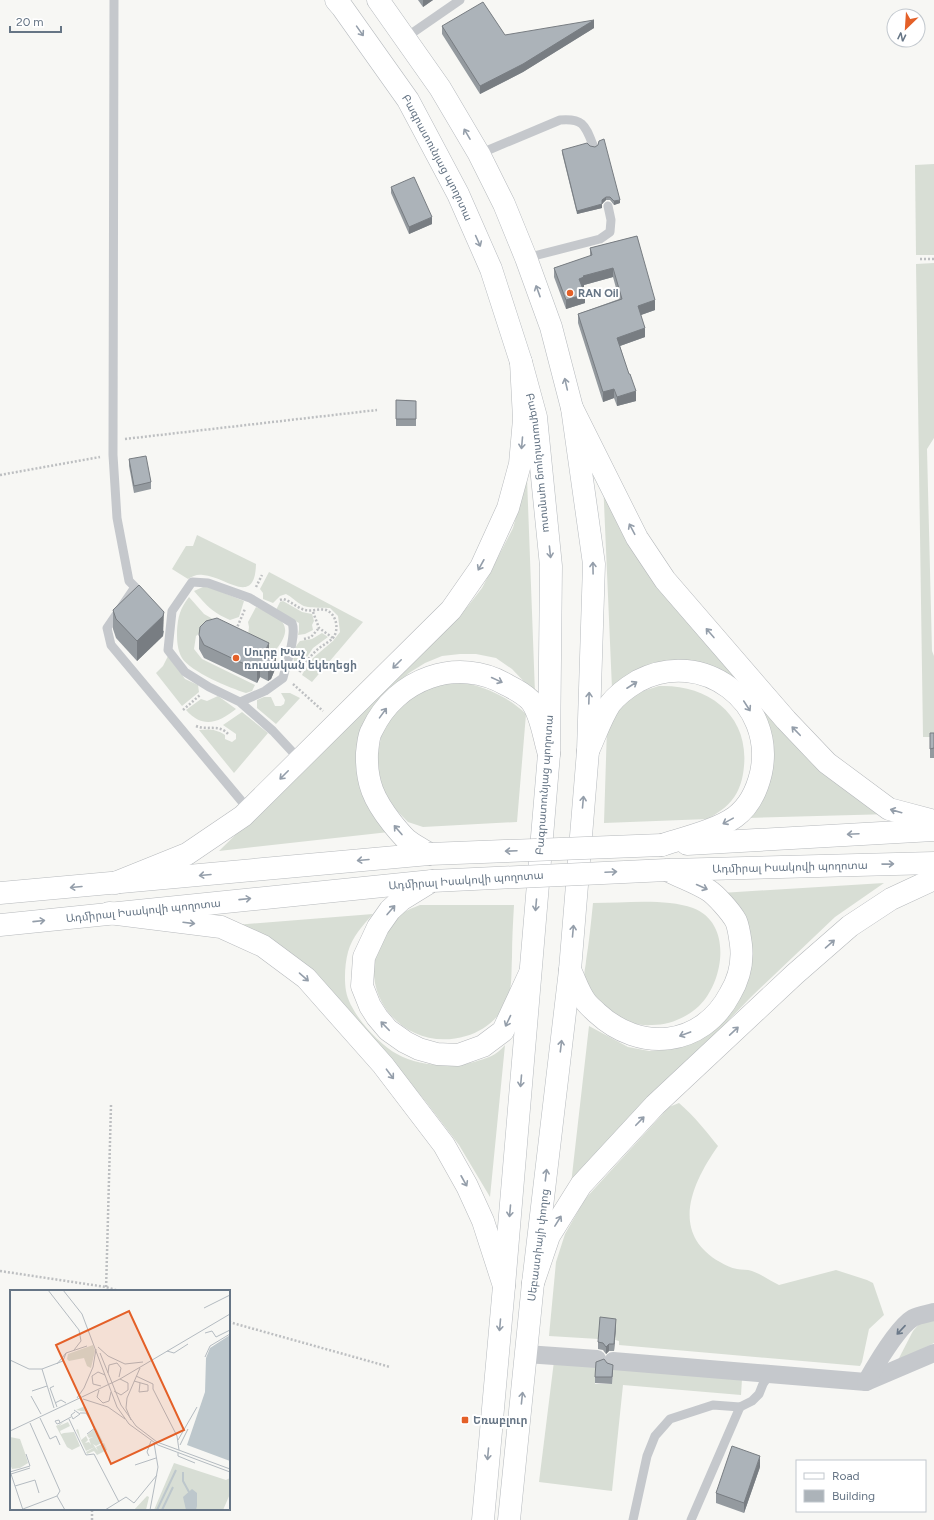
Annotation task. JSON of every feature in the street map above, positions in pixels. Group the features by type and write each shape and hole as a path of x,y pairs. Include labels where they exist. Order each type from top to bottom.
{"main road":[{"name":"Բագրատունյաց պողոտա","path":"336,0 408,100 458,194 491,269 521,362 536,417 551,566 548,754 530,973"},
{"path":"384,3 405,38 440,88 479,154 504,204 526,258 551,327 572,408 594,564 588,750 570,970 586,1002 606,1021 628,1034 640,1038 671,1038 687,1034 714,1016 725,1003 739,973 743,956 736,922 723,905 709,890 667,870"},
{"path":"115,883 187,854 243,816 451,610 481,567 508,508 520,464 524,419 521,362"},
{"path":"572,408 637,538 665,580 786,720 827,763 889,809 934,821"},
{"path":"588,750 610,704 621,692 651,674 671,671 687,671 703,674 726,684 746,705 758,728 762,751 762,766 755,793 747,806 736,817 721,825 662,845"},
{"path":"429,854 406,839 380,808 371,788 367,769 368,748 371,731 382,713 405,689 418,681 455,672 475,672 496,678 530,700 537,711 548,754"},
{"path":"0,893 429,854 662,845 934,830"},
{"name":"Ադմիրալ Իսակովի պողոտա","path":"0,925 432,881 667,870 934,863"},
{"path":"533,1283 548,1236 581,1185 655,1105 790,979 850,926 891,899 934,879"},
{"path":"432,881 401,900 390,910 378,927 364,957 362,986 370,1006 377,1018 388,1030 405,1042 419,1049 437,1054 458,1054 484,1046 503,1031 530,973"},
{"path":"109,913 221,926 263,946 306,978 383,1065 444,1144 483,1221 504,1286"},
{"name":"Սեբաստիայի փողոց","path":"509,1520 533,1283 570,970"},
{"path":"483,1520 530,973"}],"street":[{"path":"866,1382 876,1363 898,1333 913,1319 934,1312"},
{"path":"526,1354 866,1382 934,1353"}],"lane":[{"path":"114,0 113,455 117,518 129,581 135,587 107,628 111,645 249,810"},
{"path":"405,38 460,0"},
{"path":"479,154 560,120 571,119 580,122 593,146"},
{"path":"526,258 600,239 610,232 611,220 608,206"},
{"path":"240,702 265,691 283,678 292,641 293,626 289,620 250,598 208,583 192,582 172,611 168,650 185,672 209,687 240,702 273,731 300,760"},
{"path":"633,1520 647,1456 655,1436 670,1419 713,1405 740,1407 752,1401 759,1394 763,1384 770,1374"},
{"path":"691,1520 740,1407"}],"path":[{"path":"920,259 934,259"},
{"path":"0,475 113,455 126,438 377,410"},
{"path":"273,611 278,601 283,599 288,600 303,610 313,612 318,609 328,611 336,619 337,629 333,638 317,650 304,664 296,677"},
{"path":"313,612 319,628 333,638"},
{"path":"283,678 328,715"},
{"path":"185,716 182,711 209,687"},
{"path":"192,724 200,728 225,730 229,735"},
{"path":"0,1271 106,1289 111,1105"},
{"path":"230,1322 390,1367"}],"shaded area":[{"path":"934,164 934,255 916,255 915,165"},
{"path":"934,263 934,438 927,449 932,651 934,656 934,737 923,737 916,264"},
{"path":"527,478 535,693 512,669 496,658 476,654 460,654 442,656 425,663 409,673 388,692 358,740 356,755 357,770 389,832 219,851 468,606 482,588 513,528"},
{"path":"603,480 628,539 891,814 748,818 771,763 718,671 612,689"},
{"path":"197,535 256,564 254,577 250,584 245,587 237,586 212,577 201,575 188,579 172,569 186,546 193,546"},
{"path":"269,572 363,622 312,682 302,675 313,658 333,641 340,632 338,616 330,608 305,606 286,594 280,596 273,603 263,599 263,593 260,589"},
{"path":"203,587 209,587 244,601 239,617 230,620 210,608 194,591"},
{"path":"189,597 204,614 220,623 202,631 196,636 194,649 202,659 255,685 252,691 246,693 211,679 194,669 182,658 179,651 177,626 183,605"},
{"path":"283,601 302,612 312,614 314,621 312,625 313,630 305,634 298,635 299,623 276,610 280,602"},
{"path":"256,607 272,614 283,623 285,634 275,651 248,635 248,622"},
{"path":"322,633 328,637 313,648 299,669 293,658 297,645 300,641 312,639"},
{"path":"168,656 185,679 198,685 199,692 182,706 156,673 163,666"},
{"path":"467,683 484,688 499,695 513,703 526,714 517,822 423,827 408,822 387,798 381,784 378,768 378,753 381,737 387,723 408,698 436,684"},
{"path":"659,686 693,690 708,697 721,706 732,717 740,731 744,748 744,770 739,788 727,806 708,819 604,823 607,727 613,711 637,693"},
{"path":"281,693 290,693 300,698 276,724 257,708 257,700 264,697 271,697 275,706 281,706 284,704 285,700"},
{"path":"218,696 236,709 223,718 211,722 198,720 186,710 201,699 207,701"},
{"path":"242,712 268,733 234,773 199,730 219,732 225,735 225,739 232,742 236,739 236,734 223,725"},
{"path":"884,883 835,917 751,997 571,1184 589,1026 628,1047 649,1051 662,1050 683,1045 743,989 721,893"},
{"path":"593,903 670,903 693,908 706,916 714,926 719,939 720,954 719,968 708,996 689,1014 677,1020 658,1025 631,1023 612,1014 599,1005 588,987 584,975"},
{"path":"420,905 514,905 509,995 504,1007 497,1017 477,1032 466,1036 444,1039 424,1036 406,1028 391,1016 380,999 375,981 374,960 385,929 390,922 398,916"},
{"path":"373,914 365,922 352,941 348,952 345,976 346,991 353,1009 359,1018 382,1043 405,1058 434,1065 455,1065 474,1062 495,1054 505,1045 490,1197 459,1145 426,1102 352,1013 324,983 223,926"},
{"path":"679,1103 695,1118 718,1146 700,1176 694,1191 690,1207 690,1222 695,1237 704,1250 722,1263 735,1269 752,1271 779,1285 836,1270 873,1283 884,1315 869,1329 860,1366 619,1345 619,1341 615,1340 549,1336 556,1262 565,1234 585,1199 669,1107"},
{"path":"934,1318 934,1343 897,1362 913,1331 920,1323"},
{"path":"554,1361 597,1365 595,1384 612,1384 613,1368 742,1379 741,1395 623,1385 612,1491 539,1482"}],"building":[{"path":"483,2 505,35 594,20 523,64 480,86 442,26"},
{"path":"604,139 620,200 614,201 610,197 606,197 602,200 602,204 577,211 562,150 587,143 590,146 595,147 598,145 599,141"},
{"path":"414,177 432,217 409,227 391,187"},
{"path":"637,236 655,300 638,306 645,328 617,338 636,391 617,397 614,389 603,392 578,314 622,299 613,268 583,276 584,277 579,279 585,294 566,300 554,268 592,255 590,248"},
{"path":"396,400 416,401 416,419 396,419"},
{"path":"146,456 151,482 134,486 129,459"},
{"path":"139,585 164,612 163,616 137,641 116,619 113,610"},
{"path":"217,618 269,643 266,649 276,654 271,666 268,668 260,664 257,670 204,645 199,635 200,627 206,621"},
{"path":"930,733 934,733 934,748 930,749"},
{"path":"600,1317 616,1319 614,1344 609,1344 606,1347 603,1343 598,1342"},
{"path":"604,1359 607,1363 613,1365 612,1377 595,1377 596,1362"},
{"path":"732,1446 760,1456 744,1503 716,1493"}],"place":[{"name":"RAN Oil","path":"570,293"},
{"name":"Սուրբ Խաչ ռուսական եկեղեցի","path":"236,658"},
{"name":"Եռաբլուր","path":"465,1420"}]}
